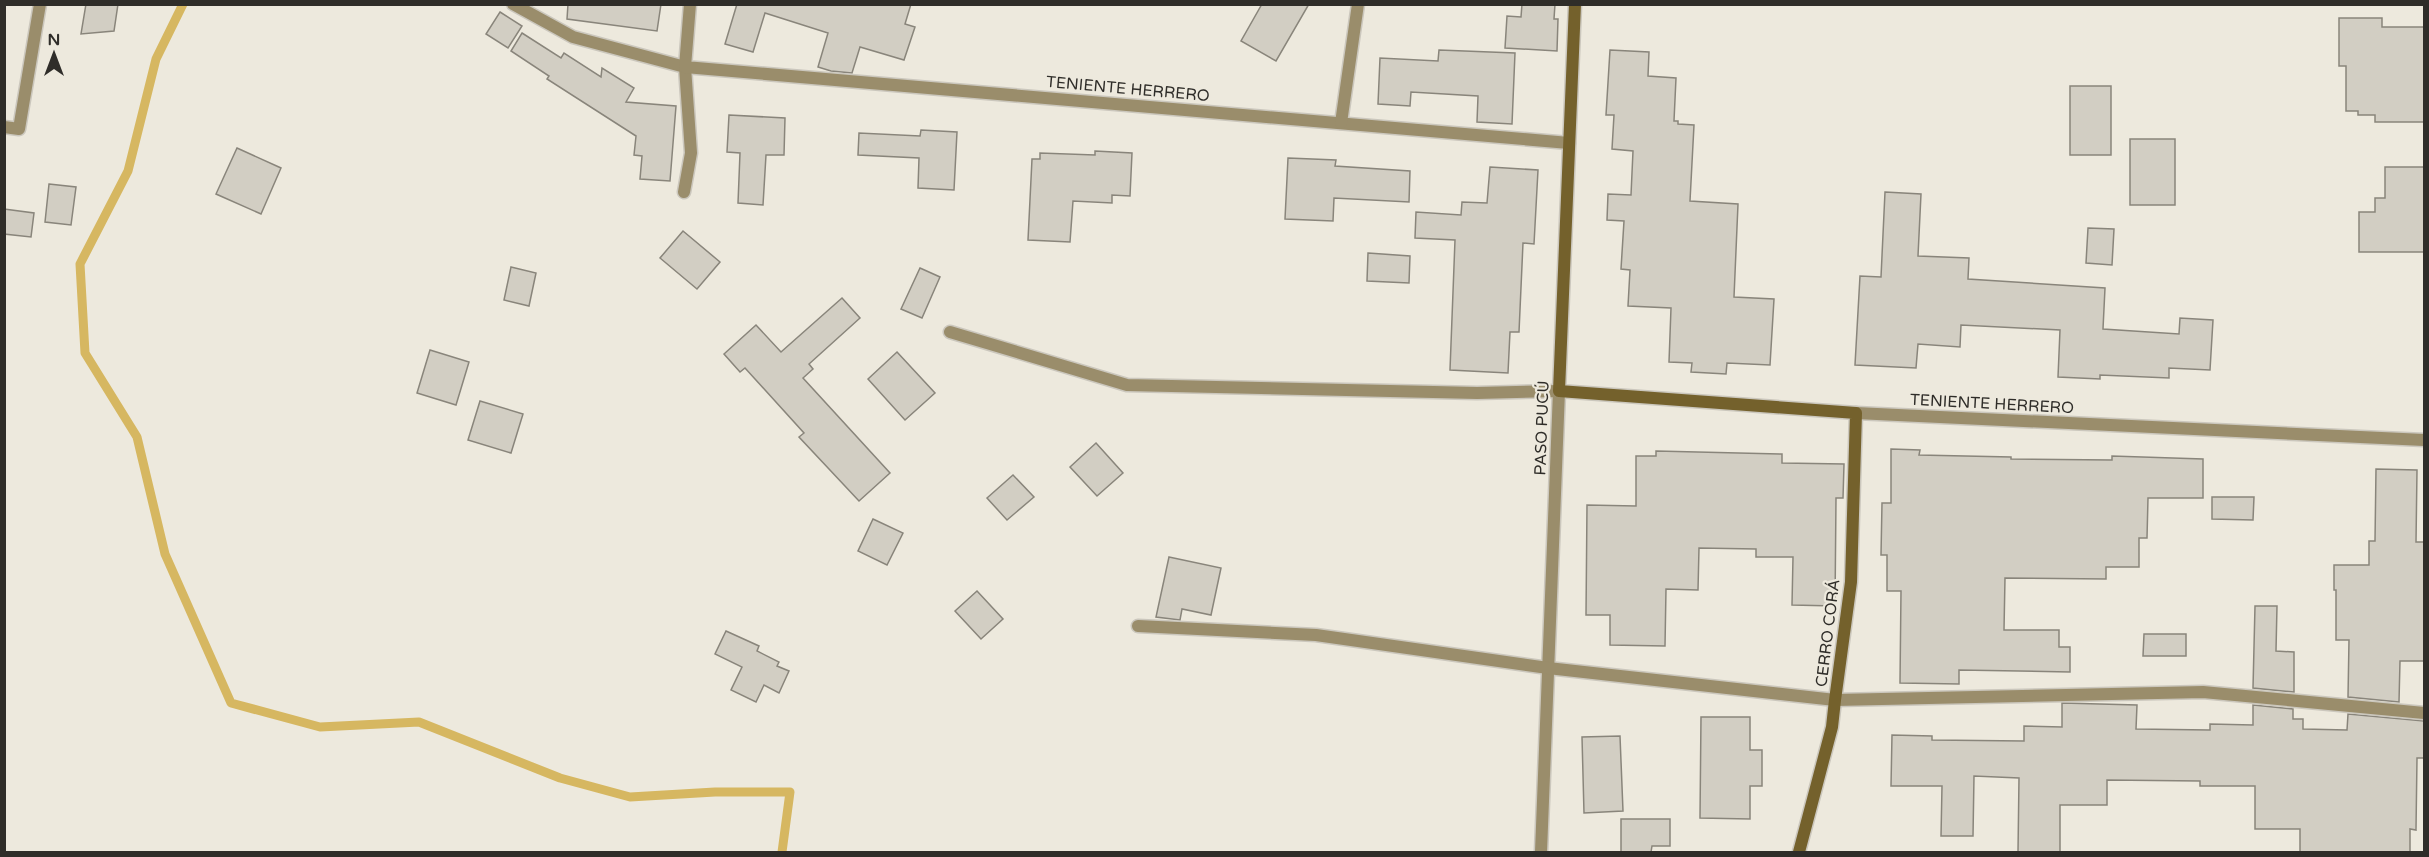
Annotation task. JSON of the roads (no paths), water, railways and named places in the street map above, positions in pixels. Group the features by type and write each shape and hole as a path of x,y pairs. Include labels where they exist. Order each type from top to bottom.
{"main road":[{"name":"PASO PUCÚ","path":"1559,391 1575,4"},
{"name":"TENIENTE HERRERO","path":"1559,391 1856,413"},
{"name":"CERRO CORÁ","path":"1798,852 1832,727 1851,582 1856,413"}],"street":[{"path":"4,127 19,129 40,4"},
{"name":"TENIENTE HERRERO","path":"513,4 573,37 685,67 1569,143"},
{"path":"684,192 691,153 685,67 690,4"},
{"path":"1341,123 1358,4"},
{"path":"950,332 1127,385 1476,393 1559,391"},
{"name":"PASO PUCÚ","path":"1541,852 1559,391"},
{"name":"TENIENTE HERRERO","path":"1856,413 2424,440"},
{"path":"1138,626 1316,635 1548,668 1835,700 2203,692 2424,712"}],"waterway":[{"path":"183,4 156,59 128,171 80,264 85,353 137,437 165,554 231,703 320,727 419,722 560,778 630,797 715,792 790,792 782,852"}]}
